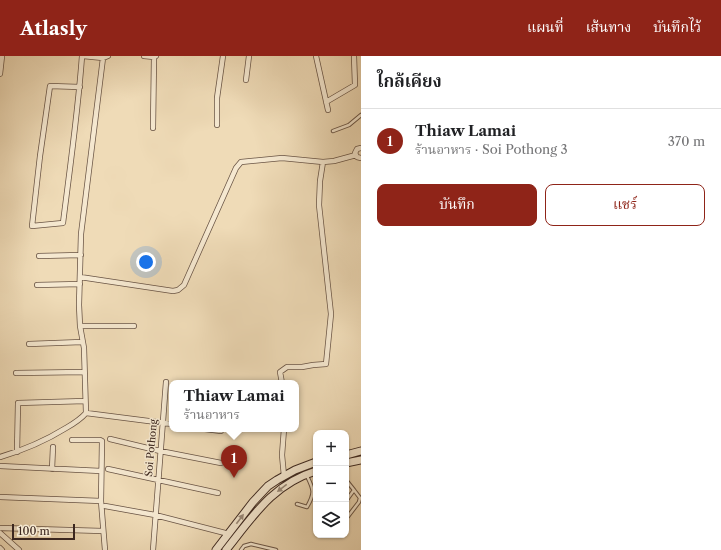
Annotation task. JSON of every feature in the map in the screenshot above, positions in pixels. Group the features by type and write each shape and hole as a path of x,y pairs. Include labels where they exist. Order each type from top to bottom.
{"main road":[{"path":"349,454 361,451"},
{"path":"349,462 361,460"},
{"path":"216,550 268,486 295,470 313,463"},
{"path":"226,550 259,508 286,485 313,472"}],"street":[{"path":"0,74 1,56"},
{"path":"0,457 17,452 52,437 82,419 86,413 84,348 80,326 79,305 81,234 105,57 82,56 80,88 63,223 32,226 50,86 80,88"},
{"path":"144,56 155,56 153,128"},
{"path":"217,125 217,98 223,56"},
{"path":"246,80 249,56"},
{"path":"316,56 328,110"},
{"path":"326,102 355,85 354,58"},
{"path":"354,58 361,62"},
{"path":"356,155 356,150 361,148"},
{"path":"80,276 172,291 178,290 184,285 236,168 241,162 282,158 322,162 334,161 356,155 357,157 361,158"},
{"path":"281,380 280,372 287,367 326,364 331,314 319,205 322,162"},
{"path":"39,256 81,255"},
{"path":"37,286 80,284"},
{"path":"80,326 134,326"},
{"path":"30,344 82,342"},
{"path":"16,373 84,372"},
{"name":"Soi Pothong","path":"153,550 166,382"},
{"path":"17,452 18,403 85,401"},
{"path":"86,413 169,423"},
{"path":"284,432 282,455 284,476"},
{"path":"110,439 221,463"},
{"path":"72,440 102,441 101,501 105,550"},
{"path":"52,469 53,447"},
{"path":"0,466 101,471"},
{"path":"108,469 218,493"},
{"path":"0,497 101,501"},
{"path":"105,506 155,516 229,534"},
{"path":"0,528 103,531"},
{"path":"0,533 19,550"}],"lane":[{"path":"333,130 349,125 361,115"},
{"path":"297,504 307,507 313,493 312,486 306,474"},
{"path":"349,484 360,498 359,502 349,515"},
{"path":"349,497 354,490"},
{"path":"240,550 244,546 251,544 276,550"}],"place":[{"name":"Thiaw Lamai","path":"234,478"}]}
